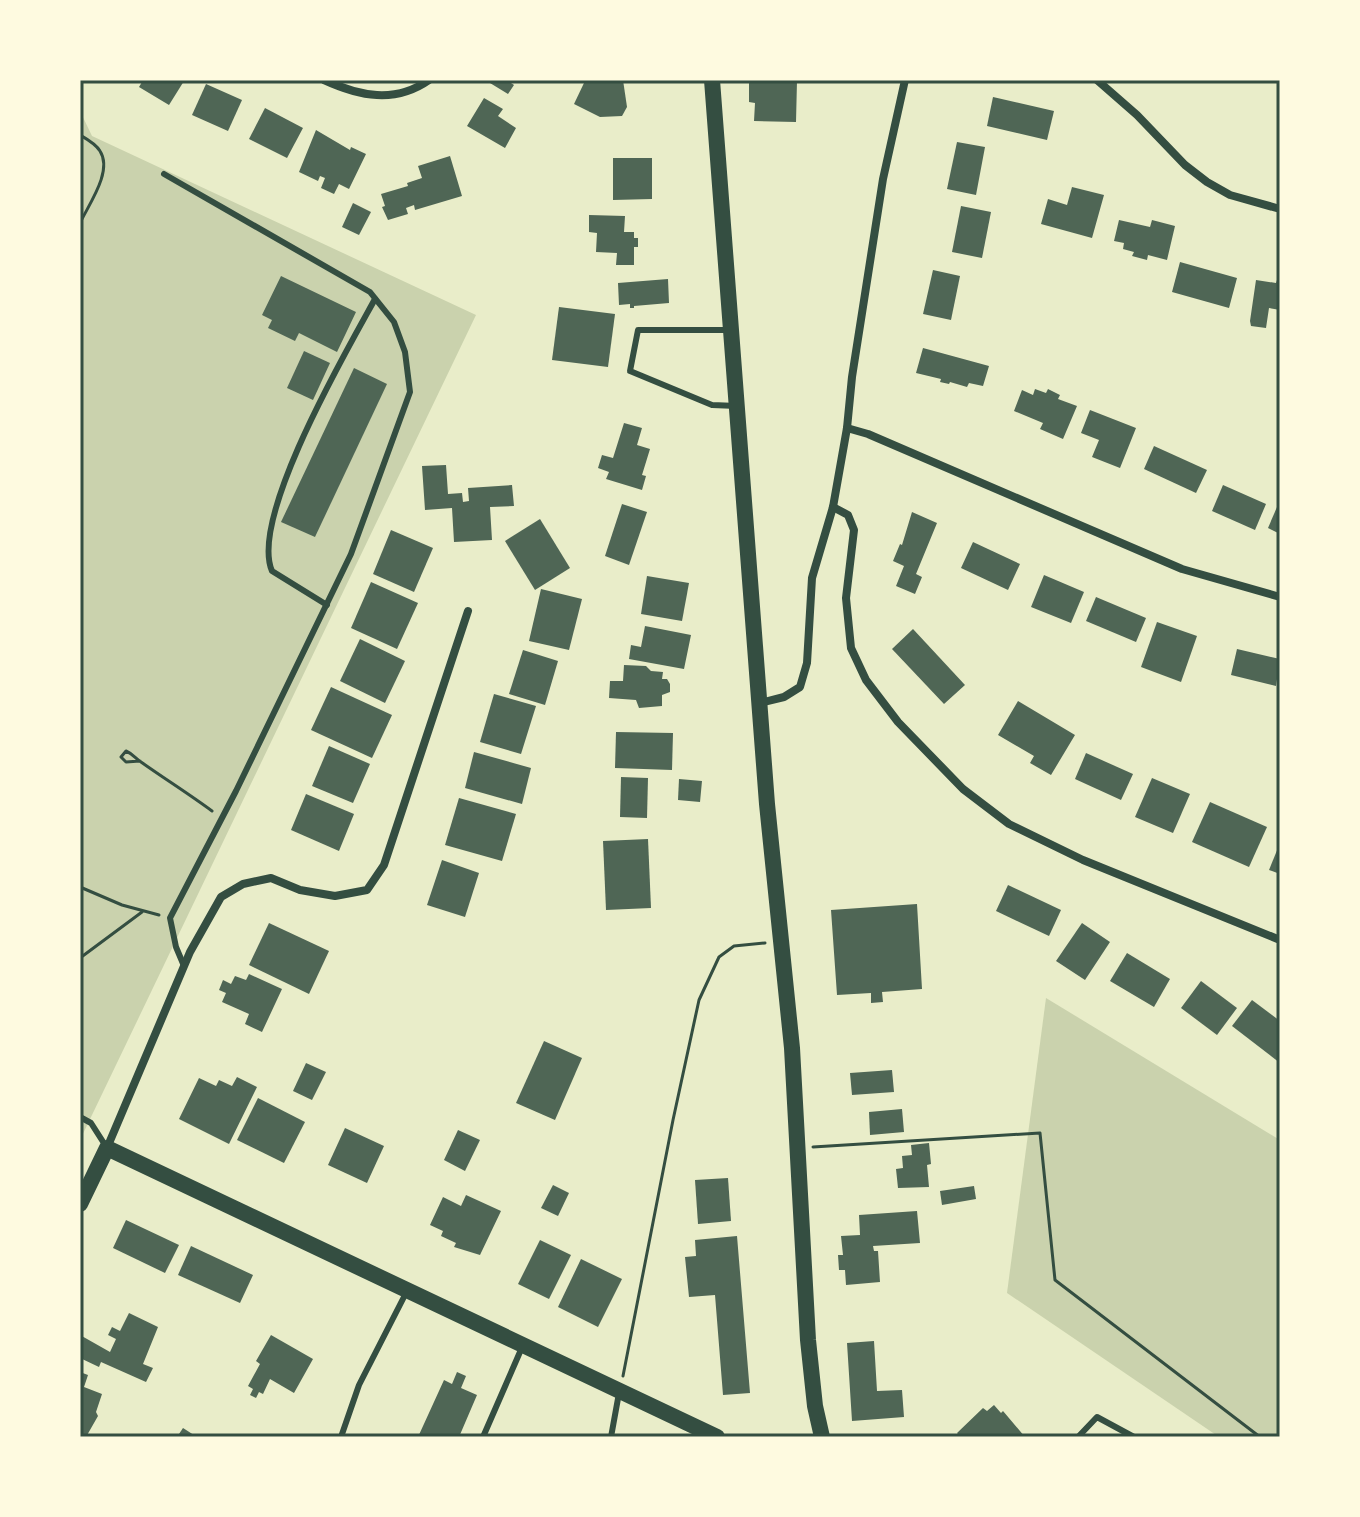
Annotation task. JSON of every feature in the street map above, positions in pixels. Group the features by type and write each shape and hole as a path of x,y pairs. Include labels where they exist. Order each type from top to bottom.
{"main road":[{"path":"712,80 759,703 792,1048 808,1340 815,1406 822,1437"},
{"path":"80,1204 107,1148 717,1437"}],"street":[{"path":"324,80 349,92 380,96 409,93 429,80"},
{"path":"759,703 784,697 800,687 807,663 812,578 833,507 883,179 905,80"},
{"path":"1097,80 1137,115 1185,165 1207,182 1230,195 1280,209"},
{"path":"847,428 868,434 1182,569 1280,597"},
{"path":"833,507 848,515 854,530 846,598 851,648 866,680 898,722 963,789 1009,824 1083,860 1280,940"},
{"path":"107,1148 184,966 221,897 243,884 271,878 300,890 335,896 367,890 384,865 468,611"}],"lane":[{"path":"164,174 370,292 394,322 405,352 410,392 351,554 170,918 184,966"},
{"path":"327,605 272,571 267,547 274,514 309,421 375,299"},
{"path":"731,330 638,330 630,371 712,405 737,406"},
{"path":"80,1117 91,1123 107,1148"},
{"path":"341,1437 359,1385 407,1291"},
{"path":"483,1437 523,1345"},
{"path":"611,1437 620,1391"},
{"path":"1078,1437 1097,1417 1134,1437"}],"path":[{"path":"80,135 97,146 105,167 80,223"},
{"path":"140,761 222,818"},
{"path":"80,887 142,912 170,918"},
{"path":"80,958 142,912"},
{"path":"620,1391 669,1136 699,1000 719,957 734,946 781,941"},
{"path":"797,1148 1040,1133 1055,1280 1260,1437"}],"green space":[{"path":"80,111 92,136 476,315 80,1140"},
{"path":"1046,998 1280,1140 1280,1437 1219,1437 1007,1293"}],"building":[{"path":"139,80 184,81 169,105 139,87 142,82"},
{"path":"492,80 513,80 511,83 514,85 508,94 490,83"},
{"path":"623,80 627,107 622,116 600,117 574,104 584,83"},
{"path":"749,80 797,81 796,122 754,121 755,103 749,102"},
{"path":"206,84 242,100 228,131 192,115"},
{"path":"993,97 1054,111 1047,140 987,126"},
{"path":"484,98 503,109 498,116 516,128 505,148 467,126"},
{"path":"265,108 303,128 287,158 249,139"},
{"path":"316,130 350,150 351,147 366,154 349,189 339,184 334,194 321,188 325,178 320,176 318,181 299,172"},
{"path":"957,142 985,147 976,195 947,189"},
{"path":"450,156 462,196 415,210 414,205 406,208 408,214 388,220 382,207 385,206 381,194 422,178 418,166"},
{"path":"613,158 652,158 652,199 613,200"},
{"path":"1072,187 1104,195 1092,238 1041,224 1048,199 1067,205"},
{"path":"353,203 371,212 359,235 342,227"},
{"path":"961,206 991,212 982,258 952,252"},
{"path":"589,215 625,216 624,232 634,232 634,238 638,238 638,247 634,247 634,265 616,265 617,253 596,252 597,233 589,232"},
{"path":"1119,220 1150,227 1152,220 1175,226 1167,260 1148,255 1147,260 1132,256 1134,252 1123,249 1124,243 1114,241"},
{"path":"1180,262 1237,278 1229,308 1172,292"},
{"path":"933,270 960,276 951,320 923,314"},
{"path":"281,276 356,312 337,352 299,333 295,341 268,328 272,320 262,315"},
{"path":"668,279 669,303 634,308 630,308 630,304 619,305 618,283"},
{"path":"1256,280 1276,283 1280,280 1280,310 1269,308 1266,328 1251,326"},
{"path":"559,307 615,314 608,367 552,360"},
{"path":"923,348 989,366 983,386 949,384 916,373"},
{"path":"304,351 330,363 313,400 287,388"},
{"path":"354,368 387,384 315,537 281,522"},
{"path":"1035,389 1046,393 1048,389 1060,395 1058,399 1077,406 1063,439 1040,429 1043,423 1014,411 1022,390 1033,395"},
{"path":"1090,410 1136,428 1120,468 1092,457 1099,440 1081,433"},
{"path":"624,423 642,428 637,445 650,449 642,475 646,476 642,490 606,479 609,472 598,468 602,455 613,458"},
{"path":"1154,446 1207,470 1196,493 1144,469"},
{"path":"446,465 448,494 462,493 463,502 469,501 468,488 512,485 514,506 490,507 492,540 454,542 452,508 425,510 422,466"},
{"path":"1223,485 1266,504 1255,530 1212,511"},
{"path":"1280,500 1280,534 1268,528"},
{"path":"622,504 647,512 629,565 605,556"},
{"path":"912,512 937,523 916,574 922,577 915,594 896,586 904,566 893,561 902,545"},
{"path":"540,519 570,568 535,590 505,541"},
{"path":"391,530 433,548 414,592 373,574"},
{"path":"973,542 1020,564 1008,590 961,568"},
{"path":"1044,575 1084,592 1071,623 1031,607"},
{"path":"647,576 689,583 682,621 641,614"},
{"path":"371,582 418,603 397,649 351,628"},
{"path":"541,589 582,599 569,650 529,641"},
{"path":"1096,597 1146,618 1136,642 1086,621"},
{"path":"1157,622 1197,636 1181,682 1141,667"},
{"path":"645,626 691,635 684,669 629,659 631,645 641,647"},
{"path":"913,629 965,685 944,704 892,649"},
{"path":"360,639 405,661 385,703 340,681"},
{"path":"1237,649 1280,659 1276,686 1231,675"},
{"path":"523,650 558,661 545,705 509,694"},
{"path":"624,665 646,666 651,671 663,672 662,679 667,679 670,692 662,695 662,706 639,708 636,700 609,698 610,681 623,681"},
{"path":"331,687 392,715 372,758 311,730"},
{"path":"494,694 536,706 521,754 480,742"},
{"path":"1018,701 1075,735 1051,775 1030,763 1034,756 998,735"},
{"path":"616,732 673,733 672,770 615,768"},
{"path":"329,746 370,764 353,803 312,786"},
{"path":"474,752 531,768 522,804 465,788"},
{"path":"1086,753 1133,774 1121,800 1075,779"},
{"path":"621,777 648,778 647,818 620,817"},
{"path":"1152,778 1190,794 1173,833 1135,817"},
{"path":"679,779 702,781 700,802 678,800"},
{"path":"306,794 354,814 339,851 291,830"},
{"path":"459,798 516,814 502,861 445,845"},
{"path":"1210,802 1267,827 1249,867 1192,842"},
{"path":"648,839 651,908 606,910 603,841"},
{"path":"1280,843 1280,874 1269,870"},
{"path":"442,860 479,873 465,917 427,905"},
{"path":"1008,885 1061,910 1049,936 996,911"},
{"path":"917,904 922,989 882,992 883,1002 871,1003 871,993 837,995 831,910"},
{"path":"269,923 329,951 309,994 249,965"},
{"path":"1082,923 1110,942 1085,980 1056,961"},
{"path":"1127,953 1170,979 1154,1007 1110,981"},
{"path":"249,974 282,989 262,1032 245,1024 249,1014 222,1002 226,993 219,990 223,980 231,984 235,976 246,980"},
{"path":"1201,981 1237,1008 1217,1035 1181,1008"},
{"path":"1252,1000 1280,1021 1280,1063 1232,1026"},
{"path":"544,1041 582,1058 555,1120 516,1103"},
{"path":"306,1063 326,1072 312,1100 293,1091"},
{"path":"892,1070 894,1092 852,1095 850,1073"},
{"path":"237,1077 257,1087 229,1144 179,1119 199,1078 216,1086 219,1080 232,1086"},
{"path":"258,1098 305,1122 284,1163 237,1140"},
{"path":"902,1109 904,1132 870,1135 869,1112"},
{"path":"345,1128 384,1146 367,1183 328,1165"},
{"path":"458,1130 480,1140 465,1171 444,1160"},
{"path":"929,1143 929,1187 898,1188 896,1169 903,1168 902,1156 912,1155 911,1145"},
{"path":"728,1178 731,1221 698,1224 695,1180"},
{"path":"553,1185 569,1193 558,1216 541,1208"},
{"path":"974,1186 976,1199 942,1205 940,1191"},
{"path":"466,1195 501,1211 480,1255 454,1247 456,1243 441,1236 443,1231 430,1225 443,1197 461,1206"},
{"path":"917,1211 920,1243 873,1246 874,1251 878,1251 880,1282 846,1285 845,1270 839,1270 838,1255 843,1255 841,1236 860,1235 859,1215"},
{"path":"126,1220 179,1245 165,1273 113,1248"},
{"path":"737,1236 750,1393 723,1395 715,1295 689,1297 685,1257 696,1256 695,1240"},
{"path":"540,1240 571,1255 549,1299 518,1284"},
{"path":"191,1246 253,1275 240,1303 178,1275"},
{"path":"581,1259 622,1279 598,1327 558,1307"},
{"path":"129,1313 158,1327 143,1364 153,1368 146,1382 101,1362 99,1367 80,1358 80,1335 110,1352 116,1339 108,1335 112,1327 120,1331"},
{"path":"271,1335 313,1359 294,1393 270,1379 263,1394 259,1392 256,1398 250,1395 253,1389 248,1386 260,1364 256,1361"},
{"path":"874,1341 877,1391 902,1390 904,1417 852,1421 847,1343"},
{"path":"80,1372 88,1375 84,1387 102,1394 96,1412 98,1416 86,1437 80,1437"},
{"path":"457,1372 466,1376 461,1388 477,1395 459,1437 418,1437 444,1380 452,1384"},
{"path":"994,1405 1025,1437 960,1437 957,1433 983,1408 987,1411"},
{"path":"183,1428 197,1437 177,1437"}]}
